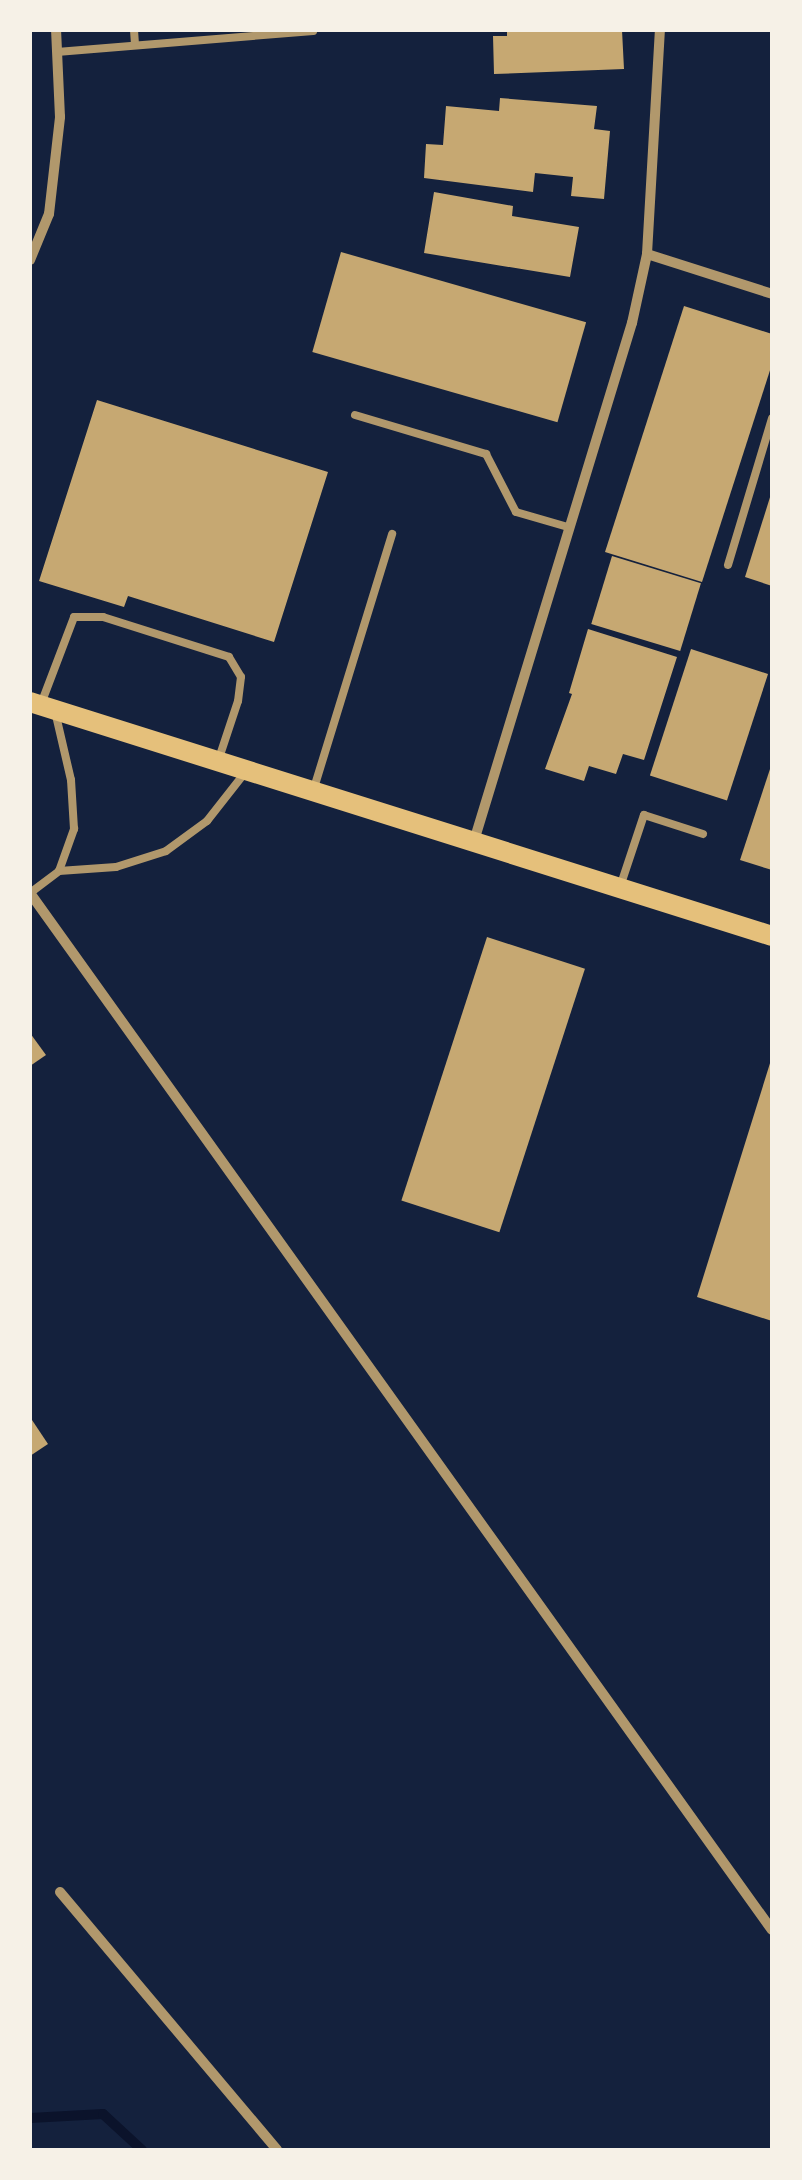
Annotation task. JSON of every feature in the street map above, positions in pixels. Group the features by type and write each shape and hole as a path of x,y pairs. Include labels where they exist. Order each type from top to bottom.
{"main road":[{"path":"42,706 772,936"}],"street":[{"path":"30,260 49,214 60,117 56,30"},
{"path":"474,841 632,322 647,254 660,30"},
{"path":"647,254 772,294"},
{"path":"30,893 772,1930"},
{"path":"60,1892 277,2150"}],"lane":[{"path":"134,30 135,46"},
{"path":"56,52 313,31"},
{"path":"355,415 486,454 516,512 568,528"},
{"path":"728,565 772,418"},
{"path":"312,791 392,534"},
{"path":"59,871 74,829 72,780 42,706 74,617 102,617 229,657 240,677 238,701 218,762"},
{"path":"30,893 59,871 116,866 166,851 207,821 246,771"},
{"path":"620,888 644,815 703,834"}],"building":[{"path":"507,30 622,30 624,69 494,74 493,36 507,36"},
{"path":"500,98 597,106 594,129 610,131 604,199 571,196 573,177 535,173 533,192 424,178 426,144 443,145 446,106 499,111"},
{"path":"434,192 513,206 512,216 579,227 570,277 424,253"},
{"path":"341,252 586,322 557,422 312,352"},
{"path":"684,306 772,334 772,364 702,582 605,552"},
{"path":"97,400 328,472 274,642 128,596 124,607 39,581"},
{"path":"772,495 772,586 745,577"},
{"path":"612,556 701,583 680,651 591,624"},
{"path":"588,629 677,657 644,760 623,754 616,774 589,766 584,781 545,769 572,694 569,693"},
{"path":"691,649 768,674 727,801 650,775"},
{"path":"772,766 772,870 740,860"},
{"path":"487,937 585,969 499,1232 401,1200"},
{"path":"30,1033 46,1055 30,1066"},
{"path":"772,1060 772,1321 697,1297"},
{"path":"30,1417 48,1444 30,1456"}],"waterway":[{"path":"30,2118 103,2114 142,2150"}]}
